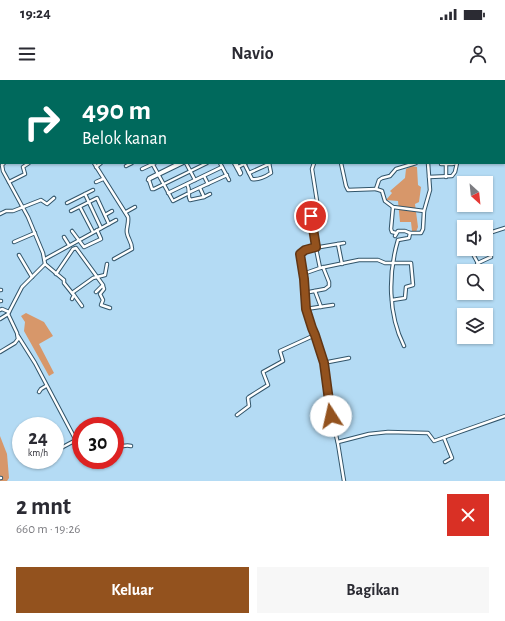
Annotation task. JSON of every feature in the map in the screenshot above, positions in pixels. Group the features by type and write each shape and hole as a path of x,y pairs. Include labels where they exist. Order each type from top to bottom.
{"street":[{"path":"9,182 25,174 23,167 28,164"},
{"path":"94,164 128,217 129,224 127,234 132,248 114,259"},
{"path":"96,167 100,164"},
{"path":"126,166 130,164"},
{"path":"142,169 151,164"},
{"path":"153,164 172,201 227,176"},
{"path":"177,164 149,180 153,189 206,164"},
{"path":"158,174 181,164"},
{"path":"186,164 195,180"},
{"path":"220,164 229,180"},
{"path":"236,164 241,174 236,164"},
{"path":"238,167 243,164"},
{"path":"245,164 252,179 260,178 269,174 271,172 269,164"},
{"path":"249,173 267,164"},
{"path":"304,293 325,289 329,286 329,282 322,268 316,247 310,219 317,201 312,169 314,164"},
{"path":"341,164 348,190 376,189 382,191 385,200 393,207 424,211"},
{"path":"376,189 379,180 392,174 396,169 413,164"},
{"path":"393,207 390,229 392,232 396,234 398,231 422,232 424,211 430,190 428,164"},
{"path":"441,164 447,164 446,177"},
{"path":"429,177 446,177 454,174 457,164"},
{"path":"0,319 9,313 22,287 45,264 45,258 35,233 23,207 4,174 2,165"},
{"path":"168,193 222,167"},
{"path":"204,176 208,184"},
{"path":"96,182 103,179"},
{"path":"187,184 189,193 188,197 191,201 210,194"},
{"path":"200,188 204,197"},
{"path":"67,203 93,190"},
{"path":"85,194 101,228"},
{"path":"0,214 6,211 13,211 41,200 47,204 54,198"},
{"path":"71,211 97,199 110,224"},
{"path":"80,207 93,232"},
{"path":"126,212 136,207"},
{"path":"105,215 112,211"},
{"path":"45,258 116,220"},
{"path":"493,232 505,228"},
{"path":"72,231 84,247 101,239 97,230"},
{"path":"404,346 397,329 392,300 393,263 398,240 409,238 410,232"},
{"path":"14,242 35,233"},
{"path":"64,237 69,245"},
{"path":"344,243 305,250 300,254 299,258 303,274 306,309 324,363 329,404 338,442 344,481"},
{"path":"338,244 342,264"},
{"path":"56,274 75,248 103,286 104,289 100,294 103,300 101,305 110,308"},
{"path":"19,255 32,277"},
{"path":"475,256 478,263 491,256"},
{"path":"303,274 322,268 359,260 378,260 384,263 411,263 413,285 406,287 405,298 392,300"},
{"path":"45,264 64,281 82,306"},
{"path":"72,299 76,288 97,277 105,275 106,264"},
{"path":"96,292 103,286"},
{"path":"315,291 321,307"},
{"path":"306,309 333,305"},
{"path":"0,310 2,309 9,313 18,335 35,363 72,433"},
{"path":"0,352 17,341 18,335"},
{"path":"237,415 249,406 249,397 268,385 263,372 283,361 280,351 315,335"},
{"path":"324,363 349,358"},
{"path":"39,392 46,386"},
{"path":"338,442 369,434 388,432 428,433 434,441 505,416"},
{"path":"444,438 452,458 445,462"},
{"path":"124,445 127,444 131,446"}],"shaded area":[{"path":"412,166 417,167 418,185 421,187 419,202 415,204 418,227 416,232 412,231 411,222 400,222 398,201 386,200 392,193 390,191 405,178 406,169"},
{"path":"26,313 44,322 53,336 39,344 54,373 49,376 24,331 25,322 21,316"},
{"path":"0,436 7,454 9,478 7,481 0,481"}],"route":[{"path":"311,216 310,219 316,247 303,251 299,258 304,279 306,309 324,363 331,416"}]}
